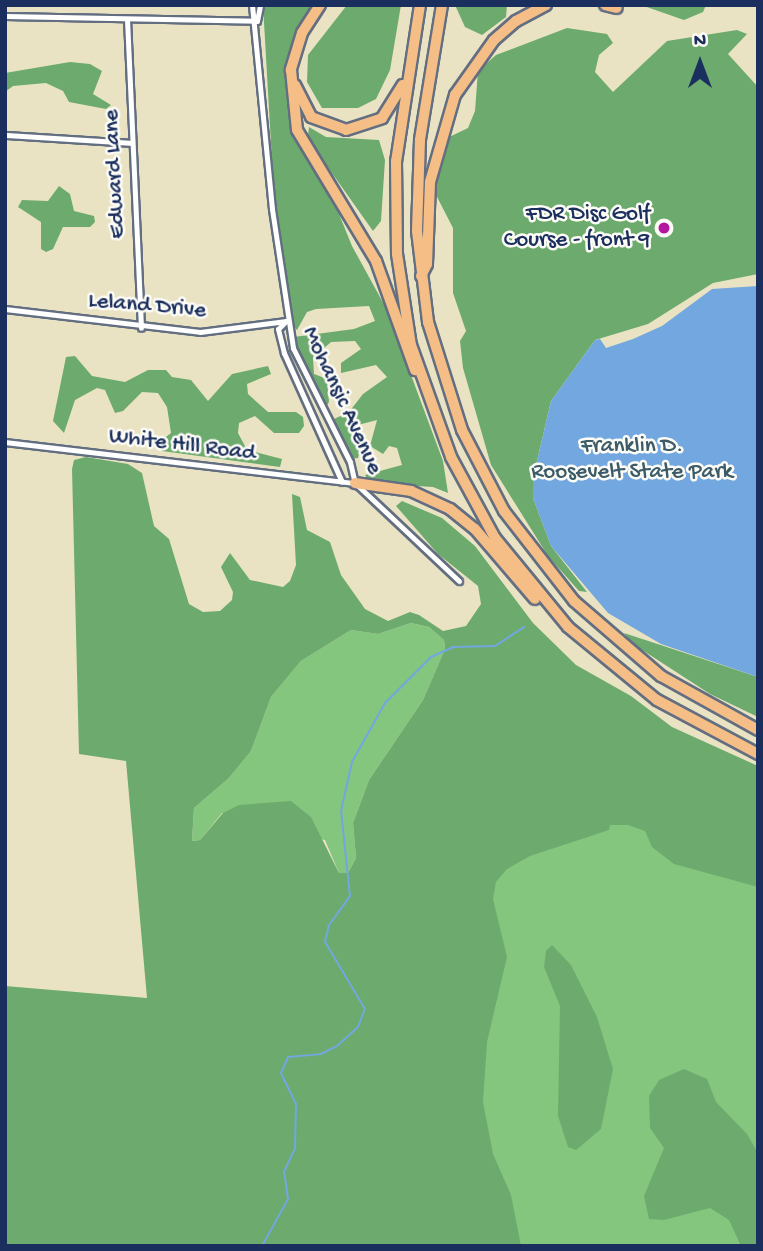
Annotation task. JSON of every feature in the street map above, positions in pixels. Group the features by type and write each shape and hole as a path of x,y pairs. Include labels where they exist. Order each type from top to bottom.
{"highway":[{"path":"320,5 303,33 293,64 291,101 299,138 376,261 407,357 421,376"},
{"path":"420,5 397,161 395,231 402,300 421,376 443,438 483,518 522,575 568,627"},
{"path":"442,5 418,162 421,276 439,366 462,430 493,492 530,549 574,601 624,649 681,689 758,730"},
{"path":"421,276 427,264 430,183 455,95 494,40 516,20 546,5"},
{"path":"293,64 295,88 304,108 319,123 340,130 364,128 382,118 408,76"},
{"path":"355,483 411,491 456,512 533,597 657,700 758,754"}],"street":[{"name":"Mohansic Avenue","path":"251,5 257,20 286,321 296,358 350,462 355,483 459,581"},
{"name":"Mohansic Avenue","path":"257,20 260,5"},
{"path":"5,16 257,20"},
{"name":"Edward Lane","path":"127,19 141,328"},
{"path":"5,135 131,143"},
{"name":"Leland Drive","path":"5,310 141,328 200,332 286,321"},
{"name":"Mohansic Avenue","path":"286,321 278,329 284,353 342,482"},
{"name":"White Hill Road","path":"5,442 355,483"}],"green space":[{"path":"263,5 311,5 297,31 288,68 289,110 303,152 340,206 339,214 352,246 386,308 443,461 448,493 433,487 370,483 365,475 402,465 397,448 389,446 383,454 370,446 377,420 354,426 361,448 358,458 351,459 334,419 349,412 363,394 387,377 376,365 341,373 341,363 361,349 355,341 331,342 313,358 314,374 327,379 329,402 326,407 296,352 294,337 354,329 375,321 369,306 316,309 307,312 297,330 291,324 275,213"},
{"path":"347,5 401,5 390,70 376,99 358,108 322,108 307,82 308,55"},
{"path":"455,5 507,5 506,17 482,35 465,27"},
{"path":"641,5 706,5 703,12 684,20"},
{"path":"567,28 607,34 613,43 599,55 595,72 613,92 667,41 737,30 747,34 728,54 758,87 758,274 713,283 648,324 595,340 551,401 533,478 533,498 551,546 587,592 579,591 548,556 491,465 463,368 460,341 466,331 453,293 453,228 435,193 443,140 468,128 475,111 478,71 496,55"},
{"path":"70,62 90,64 102,71 93,94 111,105 106,109 69,102 63,91 46,83 13,86 5,92 5,73"},
{"path":"309,127 326,137 379,140 385,160 381,221 373,231 317,152 308,135"},
{"path":"59,186 70,194 74,211 94,216 95,222 90,227 63,227 53,249 46,252 41,249 41,222 18,207 22,200 48,201"},
{"path":"75,356 92,376 125,382 148,370 166,370 172,377 191,380 208,401 232,374 268,366 271,374 247,384 248,394 268,412 296,412 303,417 304,426 299,433 274,433 255,416 239,423 238,433 247,450 282,459 280,467 162,451 157,444 171,433 167,407 158,393 142,392 123,411 115,413 105,390 97,388 75,400 64,433 53,421 66,357"},
{"path":"86,457 128,464 142,473 154,526 169,539 189,604 203,612 220,611 232,600 233,592 221,567 230,553 250,580 283,587 290,581 296,565 292,494 300,497 307,530 330,542 341,575 365,609 388,621 410,612 443,631 466,626 481,604 478,586 438,554 396,506 402,501 442,518 475,546 533,623 576,665 631,696 672,727 758,766 758,887 674,864 652,847 645,831 628,825 610,825 609,830 530,856 507,869 496,882 493,899 507,957 487,1042 483,1102 493,1154 511,1195 521,1246 5,1246 5,986 147,998 126,761 79,754 72,469 74,460","holes":["411,623 429,627 444,640 445,649 423,700 369,780 353,823 356,858 348,873 339,873 311,817 291,801 239,805 223,813 200,840 192,841 194,808 229,778 251,751 271,697 301,661 351,630 378,634"]},
{"path":"411,623 429,627 444,640 445,649 423,700 369,780 353,823 356,858 348,873 339,873 325,840 222,813 200,840 192,841 194,808 229,778 251,751 271,697 301,661 351,630 378,634"},
{"path":"624,633 758,677 758,717 710,694 633,644"},
{"path":"615,816 758,868 758,1246 509,1246 473,1150 491,877 530,845"},
{"path":"552,945 571,965 597,1017 613,1069 601,1129 576,1150 568,1147 558,1116 560,1006 544,967 546,951"},
{"path":"684,1069 707,1079 716,1102 747,1134 758,1153 758,1246 741,1246 729,1220 710,1208 664,1220 649,1219 644,1196 664,1148 650,1128 649,1096 659,1080"}],"water":[{"path":"758,286 758,677 661,644 608,613 551,546 533,498 533,478 551,401 595,340 600,339 606,348 633,339 662,326 712,289"}],"waterway":[{"path":"262,1246 288,1199 284,1172 295,1148 296,1104 281,1073 288,1057 321,1054 337,1046 358,1027 365,1009 325,942 329,925 350,896 341,811 352,762 385,703 431,657 453,647 495,646 524,627"}],"place":[{"name":"FDR Disc Golf Course - front 9","path":"664,228"}],"park label":[{"name":"Franklin D. Roosevelt State Park","path":"632,460"}]}
